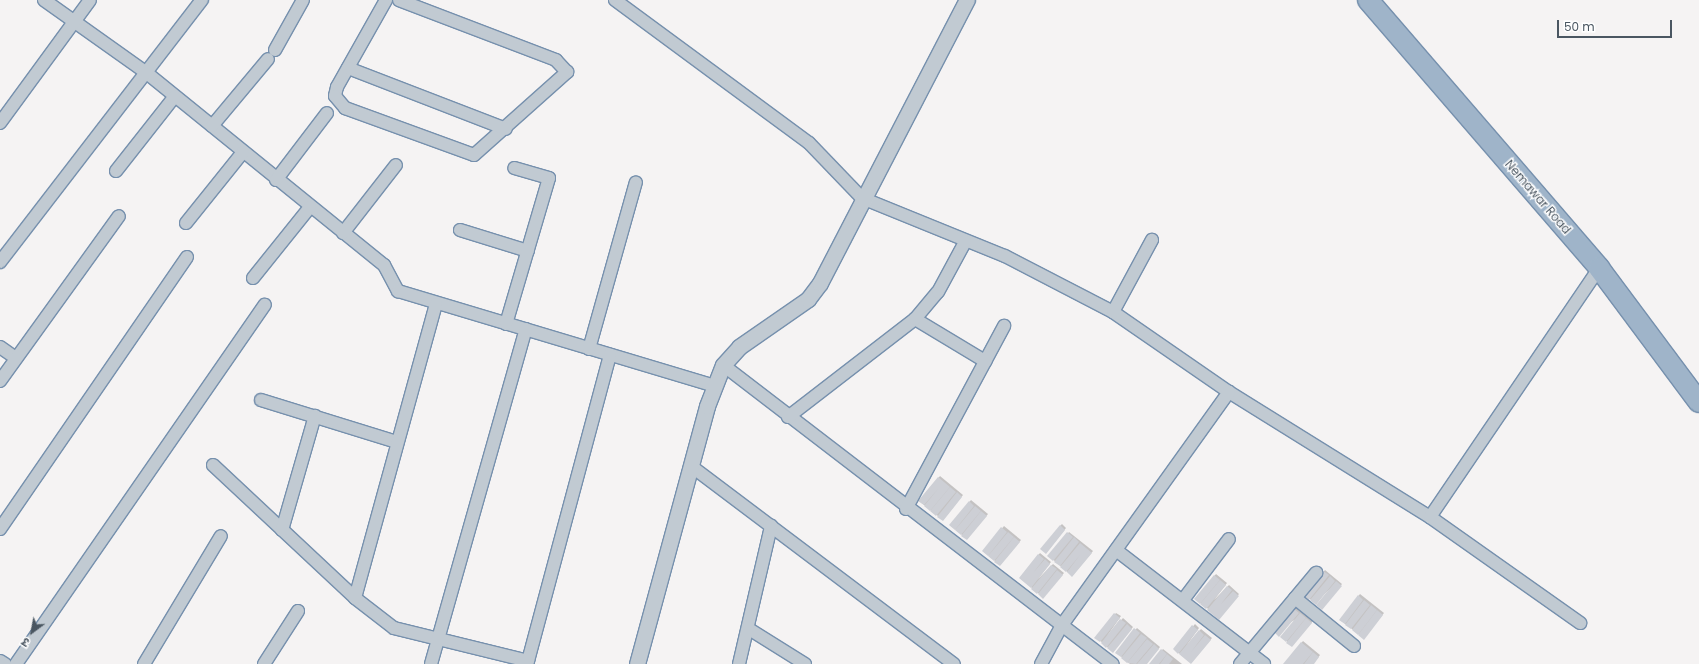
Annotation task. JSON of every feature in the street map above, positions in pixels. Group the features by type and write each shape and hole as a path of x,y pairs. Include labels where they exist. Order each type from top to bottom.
{"highway":[{"name":"Nemawar Road","path":"1368,0 1599,268 1699,402"}],"street":[{"path":"44,0 148,74 276,180 384,265 398,291 436,304 526,329 715,386"},
{"path":"0,123 90,0"},
{"path":"0,262 148,74 202,0"},
{"path":"212,126 272,54 303,0"},
{"path":"386,0 348,68 335,96 345,108 474,155 506,129 567,72 565,66 399,0"},
{"path":"615,0 809,143 862,198 965,242 1005,256 1113,312 1229,392 1430,517 1580,623"},
{"path":"637,664 691,466 715,386 723,365 739,347 808,299 967,0"},
{"path":"348,68 506,129"},
{"path":"116,171 175,96"},
{"path":"276,180 327,113"},
{"path":"186,223 243,152"},
{"path":"343,232 396,165"},
{"path":"506,324 549,178 514,168"},
{"path":"589,349 636,182"},
{"path":"253,278 310,207"},
{"path":"0,381 119,216"},
{"path":"460,230 528,251"},
{"path":"1113,312 1152,240"},
{"path":"788,417 916,319 938,292 965,242"},
{"path":"0,529 187,257"},
{"path":"1430,517 1599,268"},
{"path":"355,598 436,304"},
{"path":"16,664 264,305"},
{"path":"916,319 985,361"},
{"path":"906,508 1004,326"},
{"path":"431,664 440,641 526,329"},
{"path":"0,347 16,358"},
{"path":"213,465 355,598 394,628 440,641 528,661 610,355"},
{"path":"723,365 906,508 1113,664"},
{"path":"1041,664 1062,625 1229,392"},
{"path":"261,400 397,442"},
{"path":"282,530 315,416"},
{"path":"691,466 954,664"},
{"path":"739,664 749,629 770,526"},
{"path":"144,664 221,536"},
{"path":"1183,600 1230,539"},
{"path":"1116,550 1183,600 1264,664"},
{"path":"1240,664 1251,653 1316,573"},
{"path":"1295,598 1354,646"},
{"path":"264,664 298,611"},
{"path":"749,629 805,664"},
{"path":"0,661 5,664"}],"building":[{"path":"938,477 950,487 930,511 924,506 938,489 924,505 918,501"},
{"path":"950,487 956,492 936,516 930,511"},
{"path":"957,492 962,497 943,521 937,517"},
{"path":"969,501 974,506 955,530 949,525"},
{"path":"975,506 981,511 961,535 955,530"},
{"path":"981,511 987,516 967,540 961,536"},
{"path":"1060,525 1065,530 1046,554 1040,549"},
{"path":"1001,527 1007,532 988,556 982,551"},
{"path":"1008,532 1014,537 994,561 988,556"},
{"path":"1067,532 1073,537 1053,561 1047,556"},
{"path":"1014,537 1020,542 1000,566 994,562"},
{"path":"1074,537 1079,542 1060,566 1054,562"},
{"path":"1080,543 1092,553 1072,577 1067,572 1080,555 1066,572 1060,567"},
{"path":"1038,554 1044,559 1033,573 1045,559 1050,564 1031,588 1019,578"},
{"path":"1051,565 1057,569 1037,594 1031,589"},
{"path":"1057,570 1063,575 1043,599 1038,594"},
{"path":"1323,571 1329,575 1309,600 1303,595"},
{"path":"1214,575 1220,580 1200,604 1194,599"},
{"path":"1330,576 1335,581 1316,605 1310,600"},
{"path":"1220,580 1226,585 1206,609 1200,604"},
{"path":"1336,581 1342,586 1322,610 1316,605"},
{"path":"1227,586 1232,590 1221,604 1233,591 1239,596 1219,620 1207,610"},
{"path":"1358,595 1363,600 1345,624 1339,620"},
{"path":"1364,600 1370,605 1351,629 1345,625"},
{"path":"1371,605 1377,610 1358,635 1352,630"},
{"path":"1293,608 1299,613 1279,637 1274,632"},
{"path":"1377,610 1383,615 1364,640 1358,635"},
{"path":"1114,613 1120,618 1100,642 1094,638"},
{"path":"1300,613 1306,618 1286,642 1280,637"},
{"path":"1306,618 1312,623 1292,647 1286,643"},
{"path":"1120,619 1126,623 1106,648 1101,643"},
{"path":"1127,624 1132,629 1113,653 1107,648"},
{"path":"1192,625 1198,630 1178,654 1173,649"},
{"path":"1134,628 1140,633 1121,657 1115,653"},
{"path":"1199,630 1204,635 1191,652 1205,635 1211,640 1191,664 1179,654"},
{"path":"1141,634 1147,638 1127,663 1121,658"},
{"path":"1147,639 1153,644 1136,664 1127,663"},
{"path":"1301,642 1313,652 1303,664 1283,664"},
{"path":"1154,644 1159,649 1147,664 1137,664"},
{"path":"1161,649 1167,654 1159,664 1149,664"},
{"path":"1313,652 1319,657 1314,664 1304,664"},
{"path":"1167,654 1173,659 1169,664 1160,664"}]}
